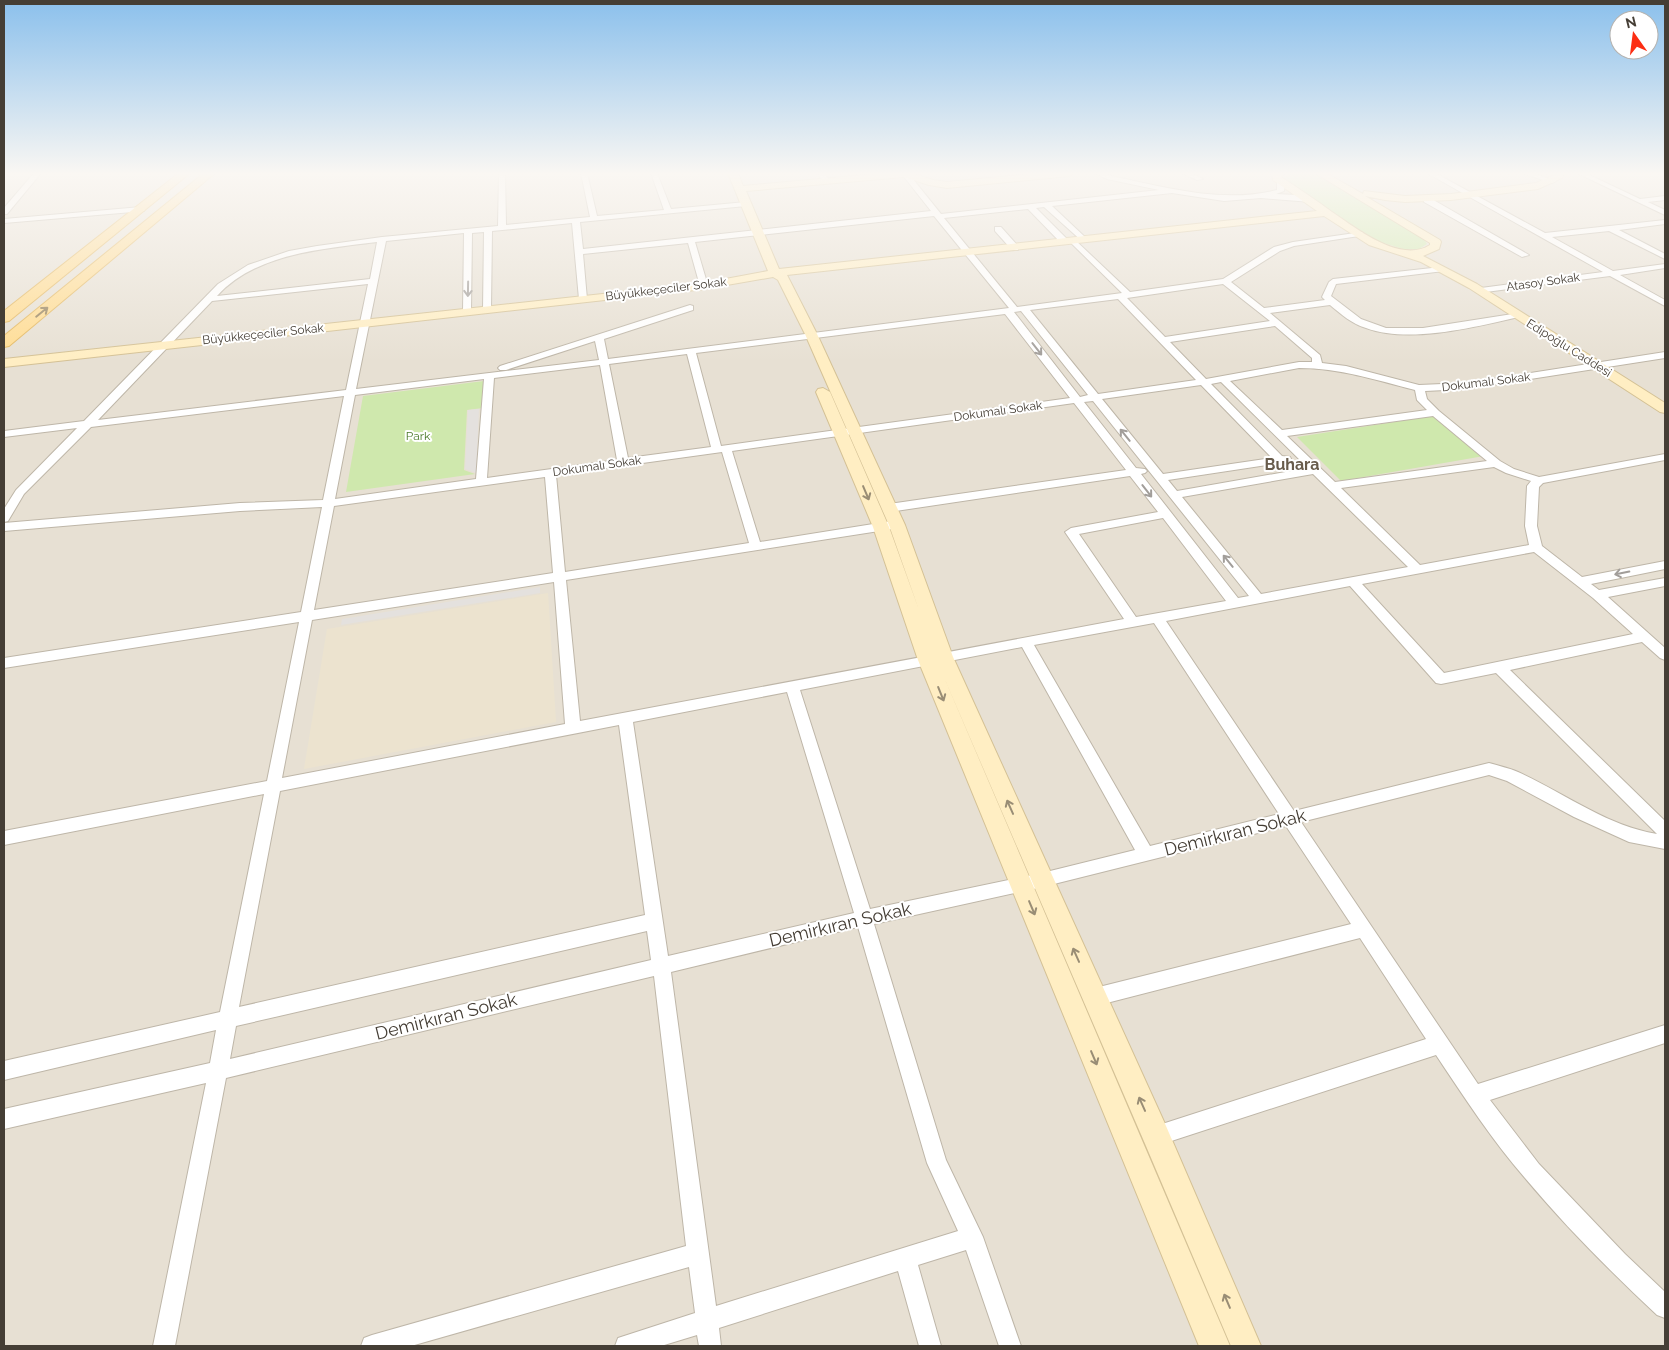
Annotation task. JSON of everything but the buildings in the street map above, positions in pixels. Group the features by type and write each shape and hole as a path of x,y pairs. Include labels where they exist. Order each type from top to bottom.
{"main road":[{"path":"4,318 106,236"},
{"path":"7,338 132,236"}],"street":[{"path":"4,518 20,492 166,345 221,286 251,267 292,253 411,236"},
{"path":"467,312 468,236"},
{"path":"487,310 488,236"},
{"path":"578,236 583,299"},
{"path":"579,252 724,236"},
{"path":"760,236 776,277 805,335 889,520 936,658 1032,882 1214,1346"},
{"path":"956,236 1015,310 1077,400 1235,603"},
{"path":"1004,236 1015,248"},
{"path":"1068,236 1074,241"},
{"path":"1070,236 1160,337 1280,460"},
{"path":"970,253 1119,236"},
{"path":"4,434 691,352 805,335 1225,282 1277,249 1293,244 1346,236"},
{"path":"1362,236 1374,243 1425,260 1477,288"},
{"path":"1426,236 1436,242 1434,254 1477,288"},
{"path":"1494,236 1525,255"},
{"path":"1543,236 1665,303"},
{"path":"1625,236 1665,257"},
{"path":"164,1346 328,503 382,239"},
{"path":"691,240 704,286"},
{"path":"1395,251 1422,252 1431,250 1435,246"},
{"name":"Büyükkeçeciler Sokak","path":"4,363 704,286 825,269 970,253"},
{"name":"Atasoy Sokak","path":"1477,288 1665,266"},
{"path":"1441,269 1333,282 1326,296 1354,320 1369,327 1386,331 1411,332 1516,315"},
{"path":"209,299 374,281"},
{"path":"1225,282 1263,311 1317,357 1317,365"},
{"name":"Edipoğlu Caddesi","path":"1477,288 1516,315 1665,409"},
{"path":"1263,311 1332,302"},
{"path":"469,379 690,308"},
{"path":"1015,310 1095,397 1258,599"},
{"path":"1160,337 1274,320"},
{"path":"599,337 623,462"},
{"path":"691,352 756,547"},
{"name":"Dokumalı Sokak","path":"4,527 240,507 328,503 1077,400 1223,379 1299,365 1317,365 1346,369 1419,388 1466,386 1665,356"},
{"path":"481,482 489,376"},
{"path":"1223,379 1418,570"},
{"path":"1419,388 1422,400 1435,413 1496,463 1510,471 1539,480 1665,457"},
{"path":"1279,434 1435,413"},
{"path":"4,663 756,547 1133,472 1157,474 1302,457"},
{"path":"1332,486 1496,463"},
{"path":"1174,494 1316,470"},
{"path":"550,472 573,729"},
{"path":"1539,480 1533,486 1531,526 1536,548 1597,595 1665,655"},
{"path":"1133,622 1071,532 1165,514"},
{"path":"4,838 936,658 1536,548"},
{"path":"1579,582 1665,565"},
{"path":"1353,582 1441,679 1644,637"},
{"path":"1597,595 1665,582"},
{"path":"1157,618 1474,1095 1532,1171 1617,1262 1665,1307"},
{"path":"1026,642 1146,854"},
{"path":"1499,667 1665,831"},
{"path":"792,686 937,1163 972,1237 1010,1346"},
{"path":"626,719 661,965 710,1346"},
{"name":"Demirkıran Sokak","path":"4,1119 218,1071 864,918 1032,882 1489,770 1512,776 1580,812 1635,837 1665,842"},
{"path":"1032,882 1095,997 1246,1346"},
{"path":"4,1070 655,921"},
{"path":"1095,997 1364,929"},
{"path":"1474,1095 1665,1034"},
{"path":"1156,1136 1441,1044"},
{"path":"626,1346 972,1237"},
{"path":"372,1346 698,1254"},
{"path":"905,1258 930,1346"}],"shaded area":[{"path":"4,236 1665,236 1665,1346 4,1346"},
{"path":"479,409 476,473 465,469 468,410"},
{"path":"540,587 540,593 341,625 342,619"},
{"path":"548,593 556,722 304,769 327,629"}],"green space":[{"path":"1369,236 1421,236 1427,244 1419,249 1403,249 1377,241"},
{"name":"Park","path":"484,381 483,408 467,410 464,470 475,474 346,492 363,396"},
{"path":"1433,416 1484,456 1341,481 1297,437"}],"district":[{"name":"Buhara","path":"1292,464"}]}
